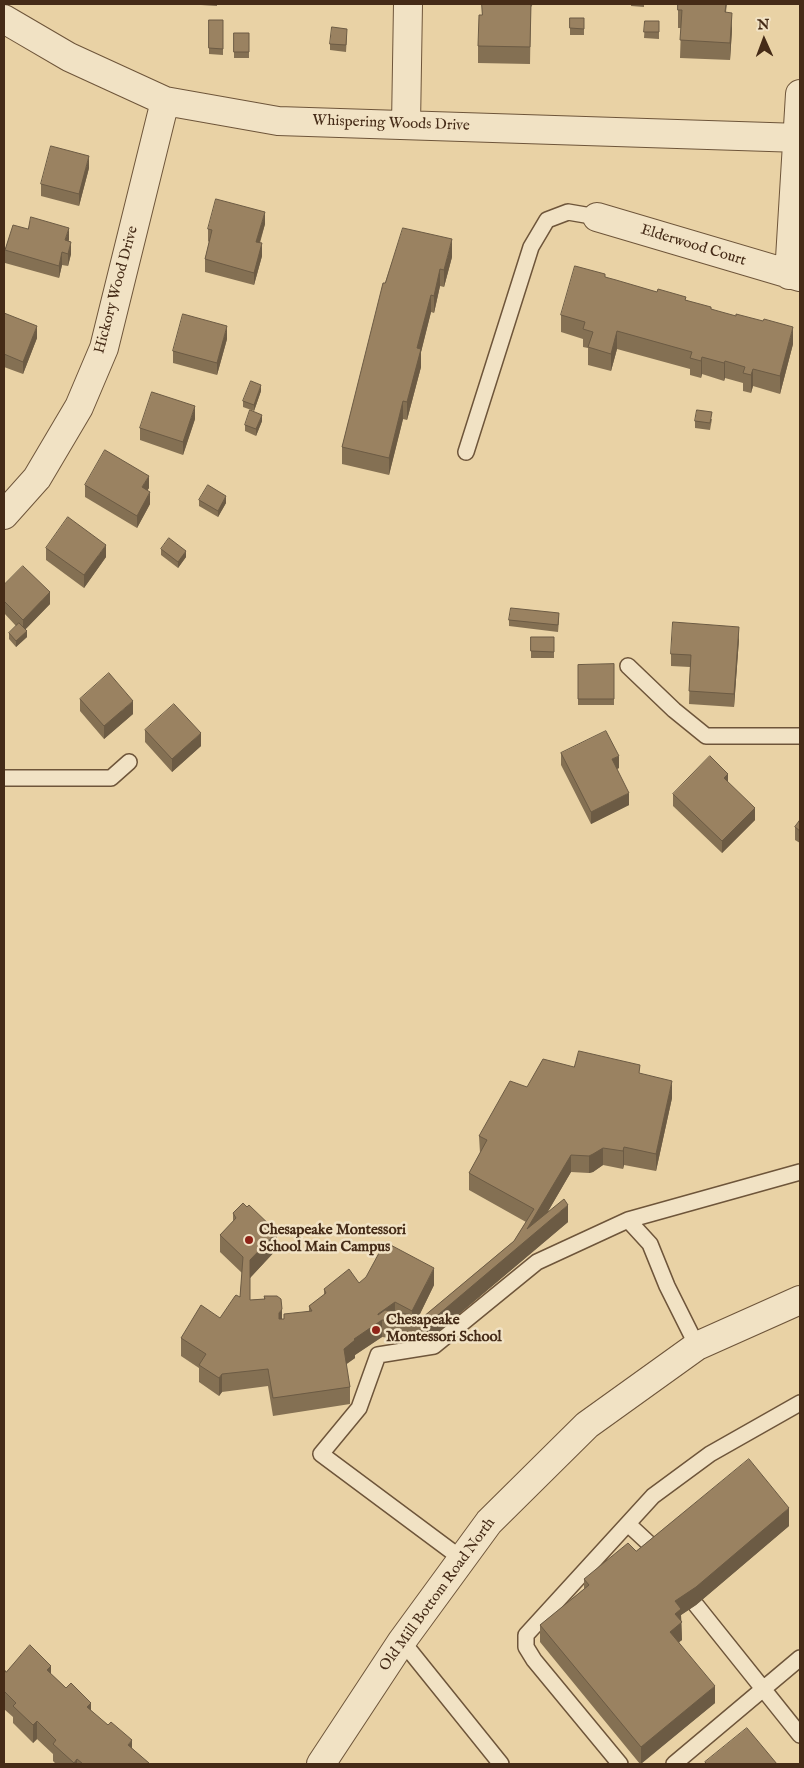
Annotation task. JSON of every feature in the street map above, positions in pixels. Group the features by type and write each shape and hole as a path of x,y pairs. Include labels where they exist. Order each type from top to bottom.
{"street":[{"path":"406,124 408,4"},
{"name":"Whispering Woods Drive","path":"4,19 69,57 165,101 278,121 799,138"},
{"name":"Elderwood Court","path":"597,217 794,276 800,94"},
{"name":"Hickory Wood Drive","path":"4,514 38,478 79,407 104,348 165,101"},
{"name":"Old Mill Bottom Road North","path":"321,1764 402,1641 489,1522 587,1425 696,1346 800,1300"}],"lane":[{"path":"466,452 531,247 547,220 568,212 597,217"},
{"path":"628,666 674,710 706,736 800,736"},
{"path":"4,778 111,778 129,762"},
{"path":"462,1559 321,1454 359,1408 378,1355 434,1346 537,1262 628,1220 800,1172"},
{"path":"628,1220 650,1244 667,1286 696,1346"},
{"path":"620,1764 534,1660 526,1647 526,1636 653,1496 710,1454 800,1403"},
{"path":"628,1524 656,1550"},
{"path":"696,1604 800,1736"},
{"path":"402,1641 501,1764"},
{"path":"674,1764 800,1658"}],"building":[{"path":"482,4 531,4 530,47 478,46 479,15 482,15"},
{"path":"678,4 726,4 725,12 732,13 730,43 680,40 682,10 678,10"},
{"path":"570,18 584,18 584,29 570,28"},
{"path":"209,20 223,20 223,49 209,48"},
{"path":"645,21 659,21 659,32 644,32"},
{"path":"332,27 347,29 346,45 330,44"},
{"path":"234,33 249,33 249,52 234,52"},
{"path":"51,146 89,156 79,194 41,184"},
{"path":"216,199 265,212 256,242 262,243 254,273 205,259 212,230 208,229"},
{"path":"31,217 69,228 65,240 71,242 68,254 62,252 59,266 5,250 13,225 28,229"},
{"path":"403,228 452,239 444,270 440,269 434,296 431,295 417,348 421,349 407,402 403,401 389,458 342,447 383,283 385,283"},
{"path":"575,266 657,292 658,289 686,297 685,300 711,307 711,309 718,311 763,321 764,319 793,327 780,376 753,369 751,375 743,373 745,367 702,357 701,361 690,358 692,352 617,331 611,354 588,347 593,332 583,329 585,322 561,315"},
{"path":"4,313 37,326 23,362 4,354"},
{"path":"183,314 227,326 217,363 173,351"},
{"path":"251,381 261,385 254,405 243,401"},
{"path":"152,392 195,406 183,442 140,428"},
{"path":"250,410 262,415 256,429 245,425"},
{"path":"697,410 712,412 710,423 695,421"},
{"path":"105,450 149,476 142,487 150,492 137,516 85,485"},
{"path":"208,485 226,496 218,511 199,500"},
{"path":"68,517 106,545 84,575 46,548"},
{"path":"169,538 186,551 178,562 161,549"},
{"path":"23,566 50,592 23,620 4,601 4,585"},
{"path":"511,608 559,613 558,625 509,620"},
{"path":"673,622 739,627 734,694 689,691 691,655 671,654"},
{"path":"19,623 27,631 16,641 9,633"},
{"path":"531,637 554,637 554,652 531,651"},
{"path":"614,664 614,699 578,699 578,665"},
{"path":"109,673 133,701 104,726 80,699"},
{"path":"174,704 201,733 172,759 145,730"},
{"path":"606,731 619,756 612,759 629,793 591,812 561,753"},
{"path":"710,756 728,774 724,778 755,808 722,841 673,794"},
{"path":"800,820 800,831 795,827"},
{"name":"Chesapeake Montessori School Main Campus","path":"579,1051 640,1065 639,1073 672,1081 656,1154 624,1147 623,1151 603,1148 589,1156 571,1155 527,1229 564,1199 568,1205 426,1325 382,1320 354,1339 344,1349 350,1387 273,1398 268,1369 222,1374 219,1378 199,1365 206,1354 181,1338 201,1305 220,1318 235,1296 240,1297 243,1257 220,1235 236,1218 233,1213 243,1203 247,1207 249,1205 277,1232 250,1260 250,1300 265,1299 264,1296 277,1296 281,1299 282,1309 279,1313 279,1319 284,1319 284,1314 312,1311 309,1306 326,1293 324,1289 349,1269 359,1283 366,1277 385,1242 434,1268 412,1311 395,1302 378,1315 385,1310 423,1317 514,1241 534,1209 469,1173 487,1140 479,1136 510,1081 527,1087 543,1059 574,1067"},
{"path":"749,1459 789,1508 696,1587 675,1601 681,1609 675,1614 682,1622 670,1632 715,1686 641,1747 540,1625 589,1585 584,1579 628,1543 636,1551"},
{"path":"30,1645 51,1666 47,1670 66,1688 71,1683 91,1703 87,1707 108,1725 111,1722 132,1740 128,1745 148,1764 83,1764 77,1759 74,1763 53,1744 56,1740 37,1721 33,1725 13,1706 16,1703 4,1691 4,1669 6,1672"},
{"path":"747,1728 777,1764 707,1764 705,1762"}],"place":[{"name":"Chesapeake Montessori School Main Campus","path":"249,1240"},
{"name":"Chesapeake Montessori School","path":"376,1330"}]}
